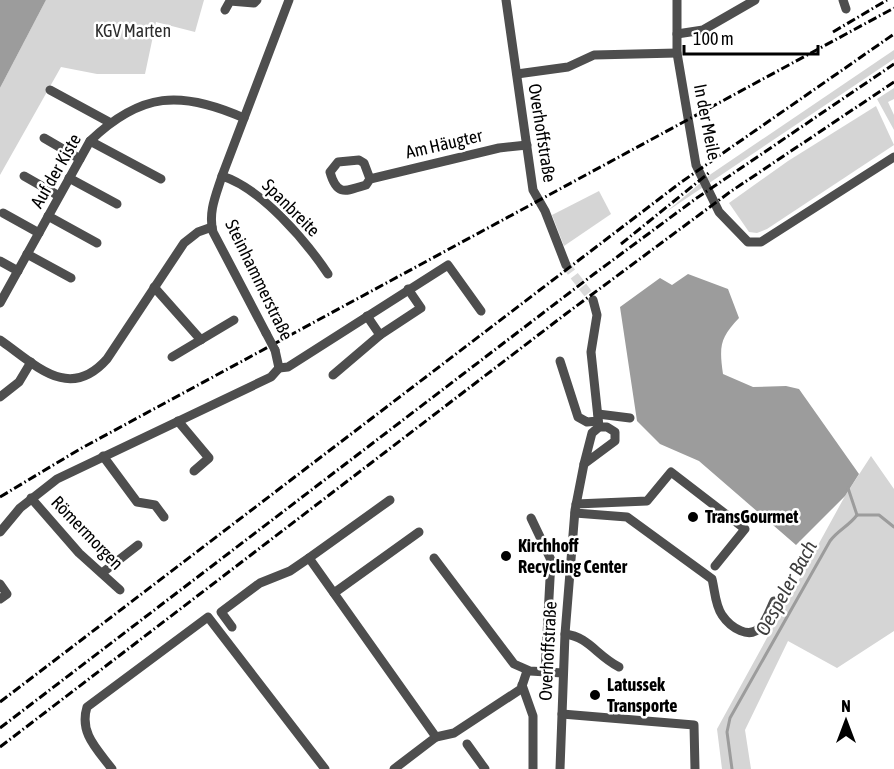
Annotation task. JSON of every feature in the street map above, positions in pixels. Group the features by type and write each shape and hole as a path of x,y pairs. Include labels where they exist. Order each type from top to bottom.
{"street":[{"name":"Steinhammerstraße","path":"0,532 31,498 57,479 271,377 279,368 275,350 212,227 213,204 222,176 289,0"},
{"name":"Overhoffstraße","path":"506,0 533,190 545,211 566,265"},
{"name":"In der Meile","path":"677,0 677,53 696,165 719,212 731,228 748,242 761,242 894,157"},
{"path":"677,34 702,30 754,0"},
{"path":"225,10 230,1 257,4"},
{"path":"517,74 568,67 594,55 677,53"},
{"path":"50,90 109,123"},
{"name":"Auf der Kiste","path":"0,303 90,141 109,123 143,104 162,100 189,99 215,105 244,118"},
{"path":"44,138 80,159"},
{"path":"90,141 161,179"},
{"name":"Am Häugter","path":"370,179 364,163 359,160 338,162 330,172 333,186 346,191 366,185 370,179 499,148 526,144"},
{"path":"24,176 59,196"},
{"name":"Spanbreite","path":"222,176 248,187 318,258 328,274"},
{"path":"69,178 117,204"},
{"path":"3,213 39,233"},
{"path":"48,216 97,243"},
{"path":"1,342 48,373 69,381 85,377 96,371 184,243 198,232 212,227"},
{"path":"27,254 71,278"},
{"path":"0,261 18,271"},
{"path":"279,368 288,367 448,265 480,311"},
{"path":"154,287 201,340"},
{"path":"333,375 380,335 421,308 408,289"},
{"path":"593,300 597,315 591,352 598,421"},
{"path":"367,316 380,335"},
{"path":"172,357 234,320"},
{"path":"560,361 580,420 630,418"},
{"path":"0,397 19,382 31,362"},
{"path":"178,421 209,458 194,471"},
{"name":"Overhoffstraße","path":"560,769 565,634 576,509 584,464 592,433 598,421"},
{"path":"584,464 615,441 615,432 598,421"},
{"path":"103,456 136,502 155,505 164,517"},
{"path":"576,509 647,501 671,472 744,529 715,566"},
{"name":"Römermorgen","path":"31,498 79,554 120,590"},
{"path":"232,627 221,612 260,583 290,571 390,500"},
{"path":"576,509 627,517 712,579 716,603 722,615 744,632 754,632 760,628 774,601"},
{"path":"531,518 551,560 545,672"},
{"path":"334,593 419,532"},
{"path":"102,573 138,545"},
{"path":"309,558 436,737"},
{"path":"434,558 514,664 527,671 563,673"},
{"path":"0,584 7,594 0,599"},
{"path":"112,769 86,733 84,721 87,707 208,617 325,769"},
{"path":"565,634 582,637 602,658 619,666"},
{"path":"394,769 436,737 454,733 521,689 527,671"},
{"path":"522,686 533,716 533,769"},
{"path":"562,714 694,725 696,769"},
{"path":"467,744 485,769"}],"green space":[{"name":"KGV Marten","path":"46,0 204,0 195,32 156,22 145,74 97,74 61,67 0,175 0,88"},
{"path":"894,50 894,59 666,212 711,174"},
{"path":"894,88 894,99 888,102 894,115 894,130 877,99"},
{"path":"876,106 894,145 767,229 757,233 749,232 729,203 788,161"},
{"path":"599,191 611,214 564,246 552,215"},
{"path":"871,456 894,489 894,631 837,668 788,641 745,730 751,769 722,769 717,729 845,496"}],"shaded area":[{"path":"0,0 46,0 0,88"},
{"path":"688,274 728,289 739,318 722,343 723,374 753,387 786,386 799,389 859,474 845,496 796,545 699,461 660,444 637,421 620,307 660,278 672,285"}],"waterway":[{"name":"Oespeler Bach","path":"848,488 857,515"},
{"path":"857,515 879,515 894,527"},
{"name":"Oespeler Bach","path":"732,769 727,732 730,718 830,541 857,515"}],"tunnel":[{"path":"566,265 593,300"}],"railway":[{"path":"833,32 887,0"},
{"path":"0,497 80,449 894,8"},
{"path":"0,702 680,183 894,34"},
{"path":"0,728 594,274 694,200 894,64"},
{"path":"0,747 567,313 730,192 894,82"},
{"path":"621,244 710,172"}],"place":[{"name":"TransGourmet","path":"693,517"},
{"name":"Kirchhoff Recycling Center","path":"506,556"},
{"name":"Latussek Transporte","path":"595,695"}]}
